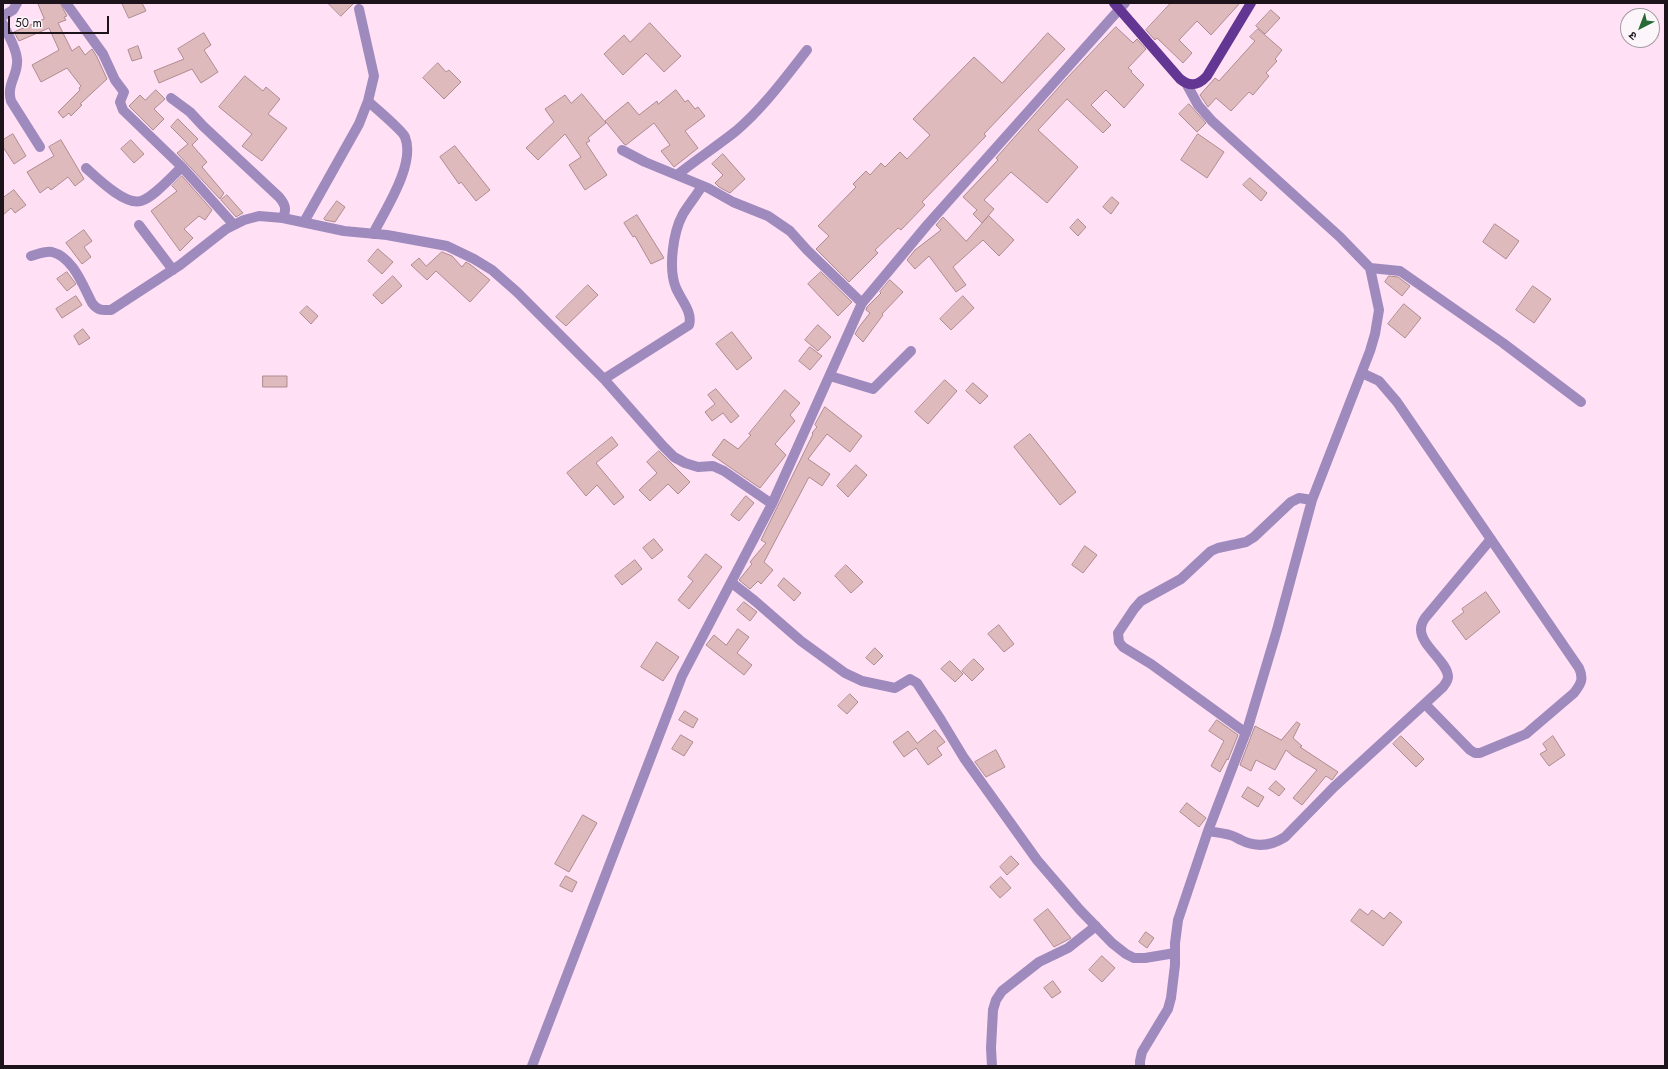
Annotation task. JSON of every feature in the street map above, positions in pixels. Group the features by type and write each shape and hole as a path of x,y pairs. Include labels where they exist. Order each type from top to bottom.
{"main road":[{"path":"1120,5 1180,79 1186,83 1197,85 1207,76 1251,3"}],"street":[{"path":"3,16 13,10 17,3"},
{"path":"66,3 103,54 115,80 124,92 120,102 124,110 182,167 234,225"},
{"path":"532,1066 682,676 772,504 862,303 928,224 1120,5"},
{"path":"304,222 359,124 368,101 374,76 359,9"},
{"path":"3,24 17,58 17,66 9,94 11,101 40,147"},
{"path":"677,175 745,122 766,100 807,50"},
{"path":"1138,1064 1142,1052 1168,1009 1171,998 1178,920 1208,831 1246,733 1277,630 1312,500 1376,334 1378,310 1370,268 1340,237 1212,121 1198,105 1186,83"},
{"path":"172,98 190,112 279,197 284,203 286,210 283,218"},
{"path":"368,101 404,136 407,145 407,158 400,180 373,234"},
{"path":"622,150 645,162 702,186 733,202 768,216 790,231 807,250 862,303"},
{"path":"86,168 116,193 130,201 138,202 149,196 182,167"},
{"path":"604,379 689,325 690,321 688,311 676,288 673,278 672,265 677,228 682,215 702,186"},
{"path":"31,256 44,252 52,252 62,256 72,267 95,308 100,310 111,310 173,270 226,229 244,220 259,216 283,218 344,230 447,246 474,259 492,270 517,292 604,379 662,446 674,456 685,463 698,467 713,466 724,471 772,504"},
{"path":"139,225 173,270"},
{"path":"1370,268 1400,271 1503,344 1581,402"},
{"path":"830,376 873,389 911,351"},
{"path":"1362,373 1379,381 1397,402 1582,674 1580,686 1574,693 1526,734 1480,753 1475,753 1470,750 1425,704"},
{"path":"1246,733 1151,664 1123,647 1119,642 1118,633 1141,601 1181,579 1211,551 1218,548 1237,545 1250,540 1292,502 1299,498 1312,500"},
{"path":"1208,831 1230,835 1257,845 1268,846 1276,843 1285,837 1334,787 1443,687 1448,677 1447,671 1421,634 1421,626 1491,539"},
{"path":"732,583 812,649 855,679 891,688 899,687 910,679 917,683 942,720 964,758 1037,860 1096,926 1116,946 1134,958 1145,958 1175,953"},
{"path":"992,1066 991,1048 993,1010 996,1000 1002,991 1039,962 1068,948 1096,926"}],"building":[{"path":"38,3 60,3 67,16 64,17 66,20 58,23 72,51 79,46 85,55 92,49 107,79 80,104 82,105 71,116 69,113 63,118 58,112 80,90 79,88 81,86 67,68 41,82 32,65 59,50 49,28 19,41 14,32 44,19"},
{"path":"122,3 142,3 146,11 129,18"},
{"path":"328,3 354,3 341,16"},
{"path":"1171,3 1240,3 1211,35 1197,21 1179,40 1192,53 1183,63 1157,38 1155,40 1146,30"},
{"path":"1271,10 1280,18 1265,34 1256,26"},
{"path":"650,23 681,56 664,72 646,53 623,75 604,54 624,35 630,42"},
{"path":"1116,27 1133,43 1137,39 1146,49 1128,68 1144,85 1124,108 1106,90 1091,105 1111,125 1103,133 1067,99 1038,130 1078,167 1047,203 1011,172 984,200 994,209 982,223 973,214 977,210 963,197 998,160 996,158 1067,78"},
{"path":"1258,29 1282,50 1275,59 1277,61 1266,73 1269,76 1253,95 1249,92 1231,111 1216,98 1208,107 1200,95 1215,78 1219,81 1255,41 1250,37"},
{"path":"204,33 211,45 204,50 218,72 201,83 192,69 159,83 154,71 184,59 178,49"},
{"path":"1048,33 1065,49 984,134 986,136 922,202 925,205 901,230 898,228 875,250 878,253 849,282 816,249 829,236 818,226 856,187 853,184 866,171 870,175 881,163 885,167 900,152 907,159 930,135 913,119 974,57 1002,83"},
{"path":"138,46 142,58 132,61 128,50"},
{"path":"438,63 446,72 449,70 461,82 444,99 423,78"},
{"path":"245,76 263,91 266,87 280,99 268,114 287,128 262,161 242,146 252,134 219,107"},
{"path":"156,90 165,99 154,109 164,119 153,130 129,106 140,95 145,100"},
{"path":"676,90 685,102 688,100 695,109 698,107 705,116 685,131 698,148 674,167 661,151 670,145 654,123 626,145 605,121 628,102 639,115 657,101 658,104"},
{"path":"582,94 606,123 588,138 590,141 586,143 607,175 585,190 569,165 581,157 565,134 538,160 526,148 554,122 545,109 565,95 571,103"},
{"path":"1189,104 1206,123 1197,132 1179,114"},
{"path":"178,119 198,139 192,145 207,162 202,167 224,193 220,199 177,153 188,144 171,127"},
{"path":"13,134 26,156 14,164 3,147 3,140"},
{"path":"1198,134 1224,152 1207,178 1181,160"},
{"path":"61,140 84,179 75,186 68,177 51,190 48,187 40,193 27,172 54,156 49,147"},
{"path":"131,140 144,154 134,163 121,149"},
{"path":"455,146 490,190 476,201 461,182 459,184 440,157"},
{"path":"723,154 745,179 730,193 715,183 723,175 712,164"},
{"path":"182,176 212,210 205,220 199,216 184,229 193,238 180,251 151,211 177,191 172,186"},
{"path":"1250,178 1267,193 1261,201 1243,185"},
{"path":"14,190 26,205 15,213 11,208 3,215 3,198"},
{"path":"227,195 243,213 236,217 221,200"},
{"path":"1112,197 1119,203 1111,214 1103,207"},
{"path":"337,201 345,207 335,222 325,220 324,219"},
{"path":"637,215 664,258 651,264 635,236 633,237 624,223"},
{"path":"989,216 1014,240 999,256 983,240 953,267 966,285 956,292 929,256 915,269 907,260 915,250 941,230 936,225 943,217 966,241"},
{"path":"1078,219 1086,227 1078,236 1070,228"},
{"path":"1495,224 1519,241 1506,259 1483,242"},
{"path":"84,230 92,241 84,247 91,257 82,264 66,243"},
{"path":"378,249 393,262 382,274 368,261"},
{"path":"442,252 452,256 462,267 466,262 490,280 470,302 436,271 427,280 411,265 419,258 426,266"},
{"path":"67,272 76,284 67,291 57,279"},
{"path":"821,272 852,302 838,316 808,284"},
{"path":"393,276 402,286 382,304 373,295"},
{"path":"1389,276 1398,277 1410,286 1402,296 1385,282"},
{"path":"890,280 903,292 882,314 883,315 863,342 855,334 870,313 866,310 867,307 881,293 880,292"},
{"path":"588,285 598,295 566,326 556,317"},
{"path":"1533,286 1551,299 1534,323 1516,310"},
{"path":"76,296 82,305 62,318 56,309"},
{"path":"963,296 974,308 951,330 940,319"},
{"path":"1404,304 1421,318 1405,338 1388,324"},
{"path":"307,306 318,316 311,324 300,313"},
{"path":"818,325 831,337 818,351 805,340"},
{"path":"83,329 90,338 79,345 74,336"},
{"path":"732,332 752,358 737,370 716,344"},
{"path":"810,347 822,356 810,370 799,361"},
{"path":"263,376 287,376 287,387 263,387"},
{"path":"945,380 957,391 928,424 915,412"},
{"path":"973,383 988,396 980,404 966,391"},
{"path":"716,389 739,416 731,423 723,413 712,421 705,412 715,404 708,395"},
{"path":"785,390 800,403 790,415 795,421 775,444 786,455 760,488 712,455 724,439 738,449 751,435 749,434"},
{"path":"825,407 862,436 850,452 827,434 808,459 830,474 822,486 809,477 764,562 773,570 761,584 758,581 750,589 739,580 752,564 750,562 766,543 761,540 813,434 812,433 817,427 815,425"},
{"path":"1030,434 1076,492 1060,505 1014,447"},
{"path":"612,437 618,445 596,463 624,497 614,505 597,485 586,496 567,473"},
{"path":"659,451 690,482 678,494 668,484 650,501 639,490 657,473 647,462"},
{"path":"856,465 867,475 848,497 837,486"},
{"path":"746,496 754,503 739,521 731,515"},
{"path":"654,539 663,550 652,559 643,548"},
{"path":"1085,546 1097,555 1083,573 1072,565"},
{"path":"706,554 722,567 689,609 678,600 693,581 688,577"},
{"path":"635,560 642,569 622,585 615,576"},
{"path":"846,565 863,582 851,593 835,576"},
{"path":"784,578 801,593 794,601 778,586"},
{"path":"1486,592 1500,612 1466,640 1452,621 1464,612 1462,609"},
{"path":"744,602 757,612 750,621 737,610"},
{"path":"999,625 1014,644 1004,652 988,634"},
{"path":"738,629 749,637 737,653 752,665 744,675 706,645 714,635 726,645"},
{"path":"657,642 679,657 663,681 641,667"},
{"path":"875,648 883,656 874,665 866,658"},
{"path":"974,659 984,669 972,681 962,671"},
{"path":"950,661 963,674 955,682 941,669"},
{"path":"850,694 858,702 847,714 838,706"},
{"path":"685,711 698,719 693,728 679,720"},
{"path":"1217,720 1238,735 1228,760 1227,759 1220,772 1211,766 1224,741 1209,731"},
{"path":"1297,722 1300,724 1293,738 1302,746 1300,747 1338,772 1332,780 1326,776 1302,805 1293,798 1317,770 1293,756 1286,750 1275,770 1256,760 1251,771 1240,765 1255,726 1281,740"},
{"path":"935,730 945,742 937,748 942,755 928,765 916,748 904,757 893,742 908,731 917,743"},
{"path":"681,735 693,742 684,756 672,749"},
{"path":"1401,736 1424,759 1416,767 1393,744"},
{"path":"1553,736 1565,755 1549,766 1540,754 1547,750 1543,744"},
{"path":"996,750 1005,767 986,777 975,762"},
{"path":"1276,781 1285,789 1279,796 1269,789"},
{"path":"1248,787 1264,797 1258,807 1242,797"},
{"path":"1187,803 1206,818 1199,827 1180,812"},
{"path":"583,815 597,823 569,872 555,864"},
{"path":"1011,856 1019,864 1007,875 1000,867"},
{"path":"566,876 577,882 572,892 560,886"},
{"path":"1001,877 1011,888 1000,898 990,887"},
{"path":"1048,909 1071,938 1054,947 1034,920"},
{"path":"1360,909 1368,915 1372,910 1384,919 1390,912 1402,922 1383,946 1351,921"},
{"path":"1146,932 1154,938 1147,948 1139,942"},
{"path":"1102,956 1115,968 1102,982 1089,970"},
{"path":"1053,981 1061,992 1052,998 1044,988"}]}
